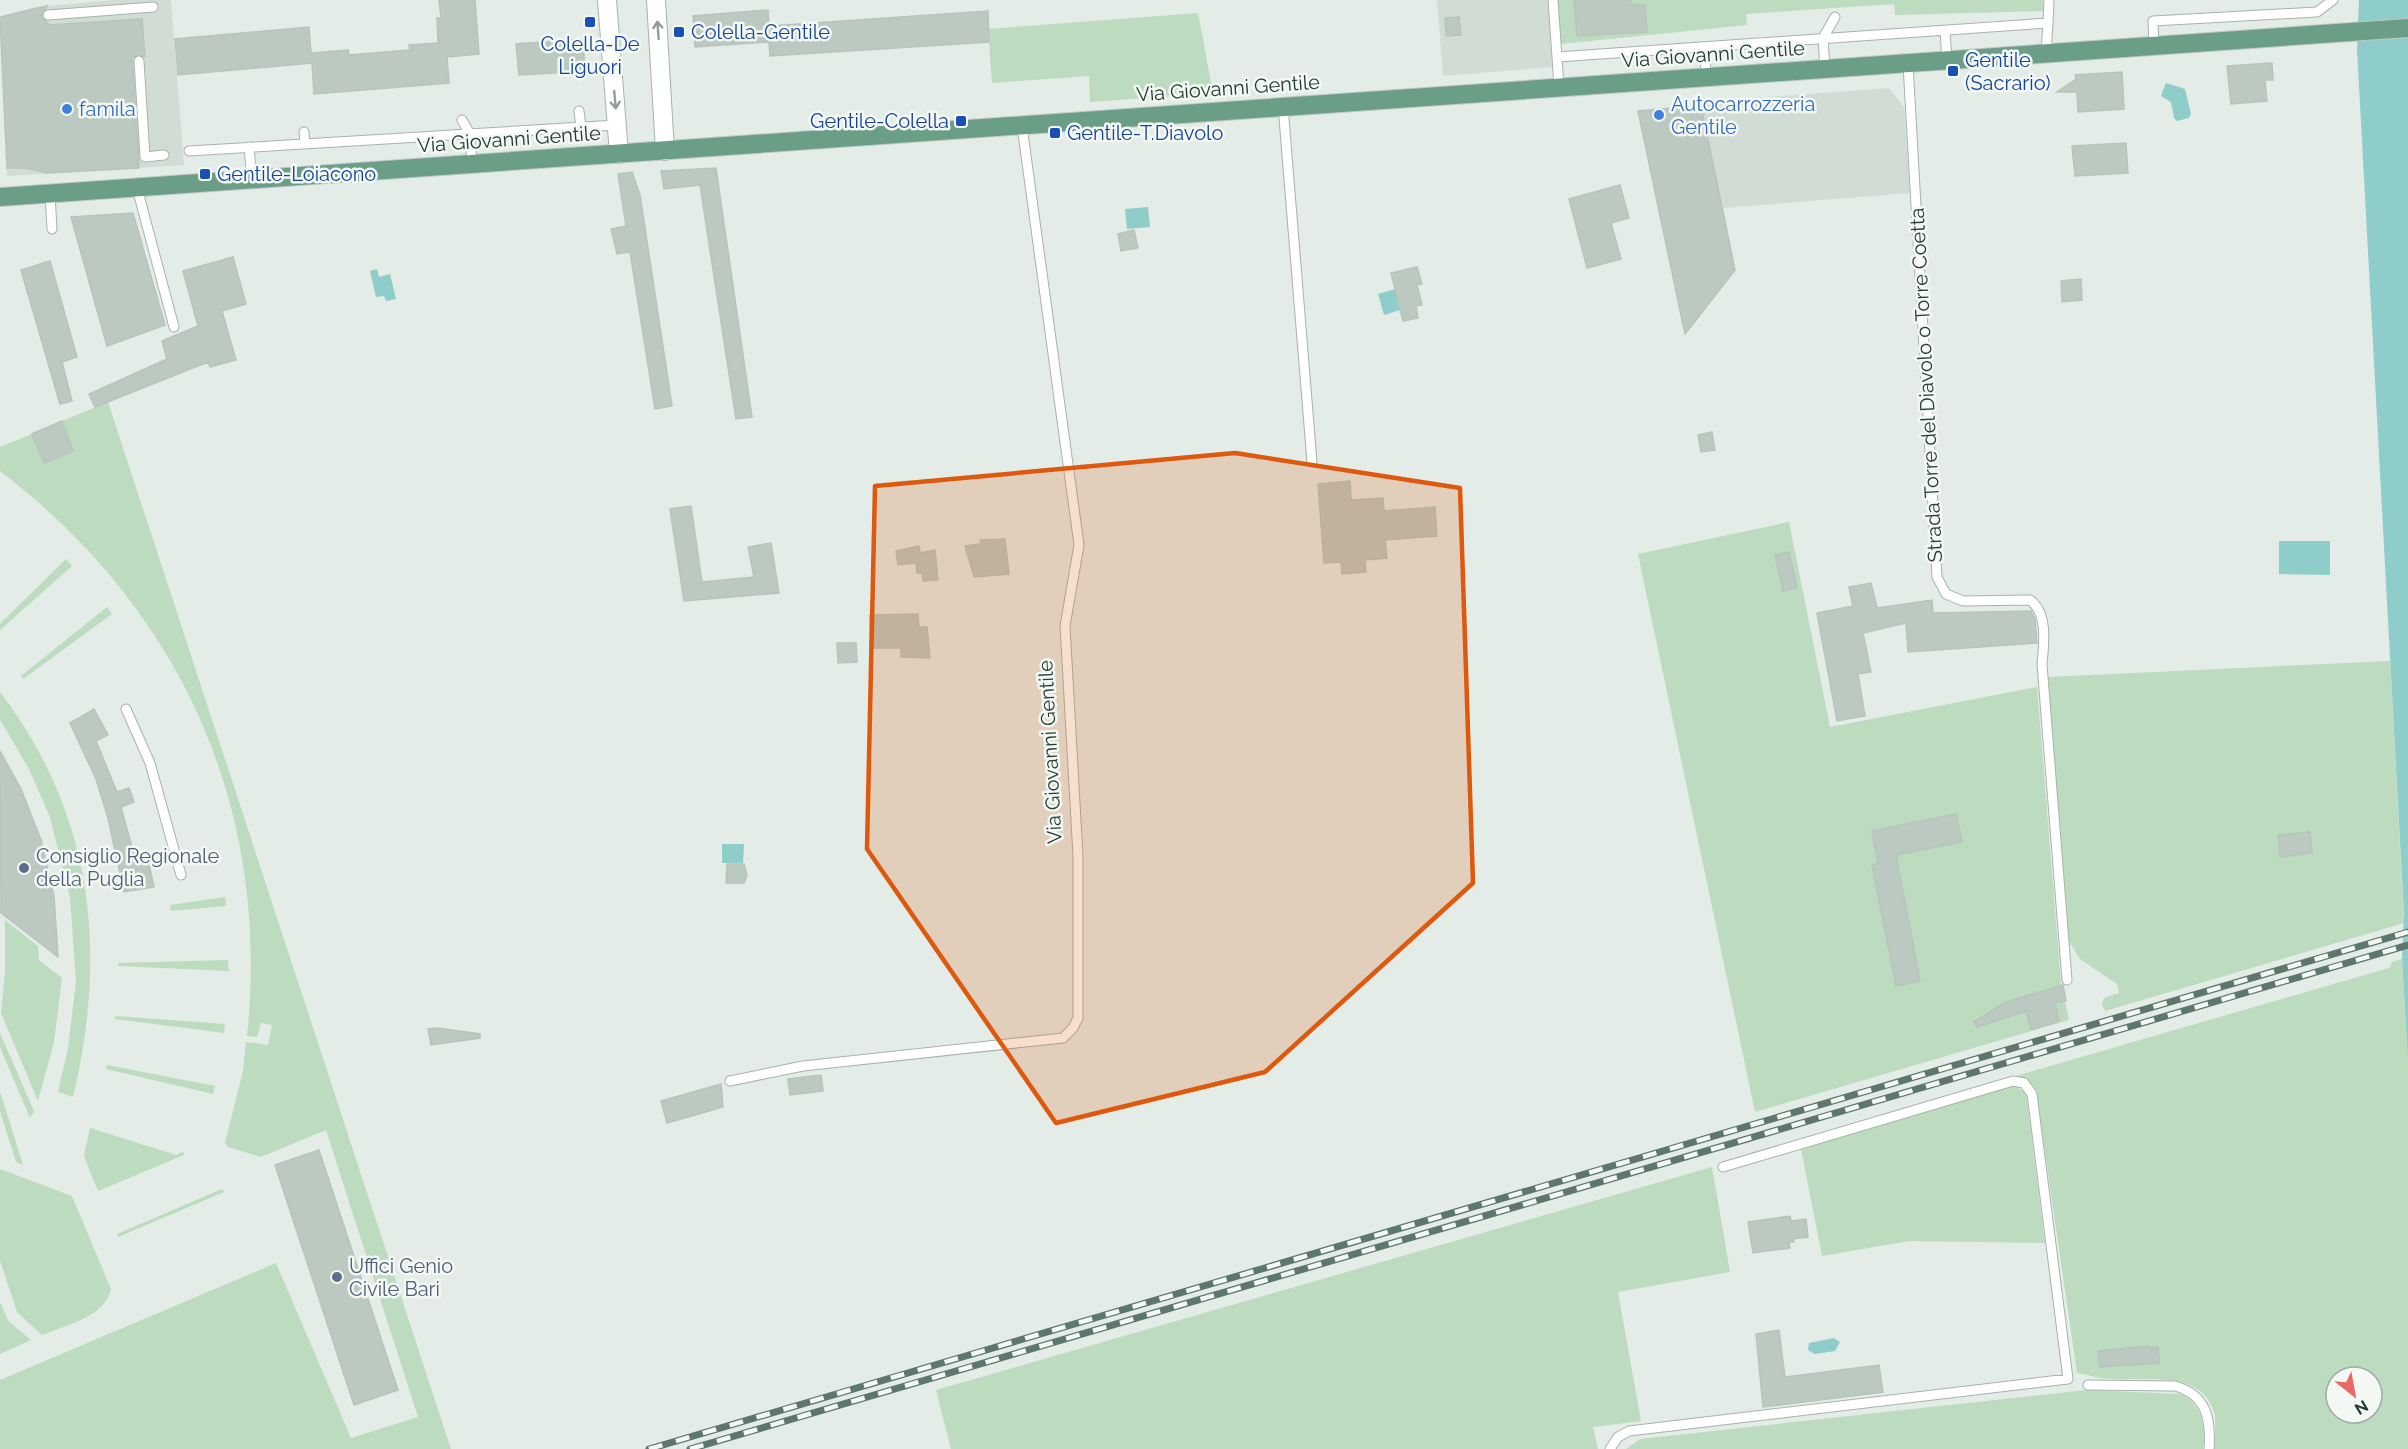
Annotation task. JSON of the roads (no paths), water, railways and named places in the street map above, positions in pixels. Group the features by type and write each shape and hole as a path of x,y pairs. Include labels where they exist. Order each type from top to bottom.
{"main road":[{"name":"Via Giovanni Gentile","path":"0,197 2408,28"}],"street":[{"path":"607,0 619,154"},
{"path":"656,0 665,151"}],"lane":[{"path":"1553,0 1559,88"},
{"path":"2046,54 2049,0"},
{"path":"2154,46 2153,21 2317,12 2333,0"},
{"path":"48,15 153,7"},
{"path":"1825,69 1823,38 1835,17"},
{"path":"1557,57 2048,23"},
{"path":"1945,31 1947,61"},
{"path":"1703,47 1707,77"},
{"path":"139,60 145,156 164,155"},
{"name":"Strada Torre del Diavolo o Torre Coetta","path":"1908,63 1937,578 1946,594 1963,601 2030,600 2037,606 2042,617 2044,645 2042,664 2067,980"},
{"path":"1283,106 1312,462"},
{"path":"579,111 581,128"},
{"path":"462,120 470,134 472,165"},
{"path":"189,151 617,125"},
{"name":"Via Giovanni Gentile","path":"730,1081 803,1066 1063,1038 1073,1028 1078,1018 1078,856 1065,626 1079,545 1022,126"},
{"path":"304,132 305,144"},
{"path":"209,139 211,150"},
{"path":"249,147 252,180"},
{"path":"137,188 174,327"},
{"path":"50,194 52,230"},
{"path":"126,709 150,763 181,875"},
{"path":"1610,1449 1618,1437 1629,1431 2068,1379 2031,1095 2024,1083 2013,1082 1723,1167"},
{"path":"2088,1385 2175,1386 2185,1389 2202,1402 2207,1411 2210,1421 2210,1449"}],"water":[{"path":"2359,0 2408,0 2408,1061 2402,959 2404,915 2357,49"},
{"path":"2166,83 2185,89 2191,114 2189,118 2177,121 2174,118 2171,102 2161,96"},
{"path":"1148,207 1150,227 1127,229 1125,209"},
{"path":"377,269 379,277 390,274 396,299 386,301 384,296 376,297 370,271"},
{"path":"1395,289 1400,310 1384,315 1378,294"},
{"path":"2279,541 2330,541 2330,575 2279,574"},
{"path":"722,844 744,844 743,863 722,863"},
{"path":"1834,1338 1840,1342 1835,1351 1815,1354 1808,1350 1809,1343"}],"railway":[{"path":"649,1449 2408,932"},
{"path":"690,1449 2408,945"}],"place":[{"name":"Colella-De Liguori","path":"590,22"},
{"name":"Colella-Gentile","path":"679,32"},
{"name":"Gentile (Sacrario)","path":"1953,71"},
{"name":"famila","path":"67,109"},
{"name":"Autocarrozzeria Gentile","path":"1659,115"},
{"name":"Gentile-Colella","path":"961,121"},
{"name":"Gentile-T.Diavolo","path":"1055,133"},
{"name":"Gentile-Loiacono","path":"205,174"},
{"name":"Consiglio Regionale della Puglia","path":"24,868"},
{"name":"Uffici Genio Civile Bari","path":"337,1277"}]}
